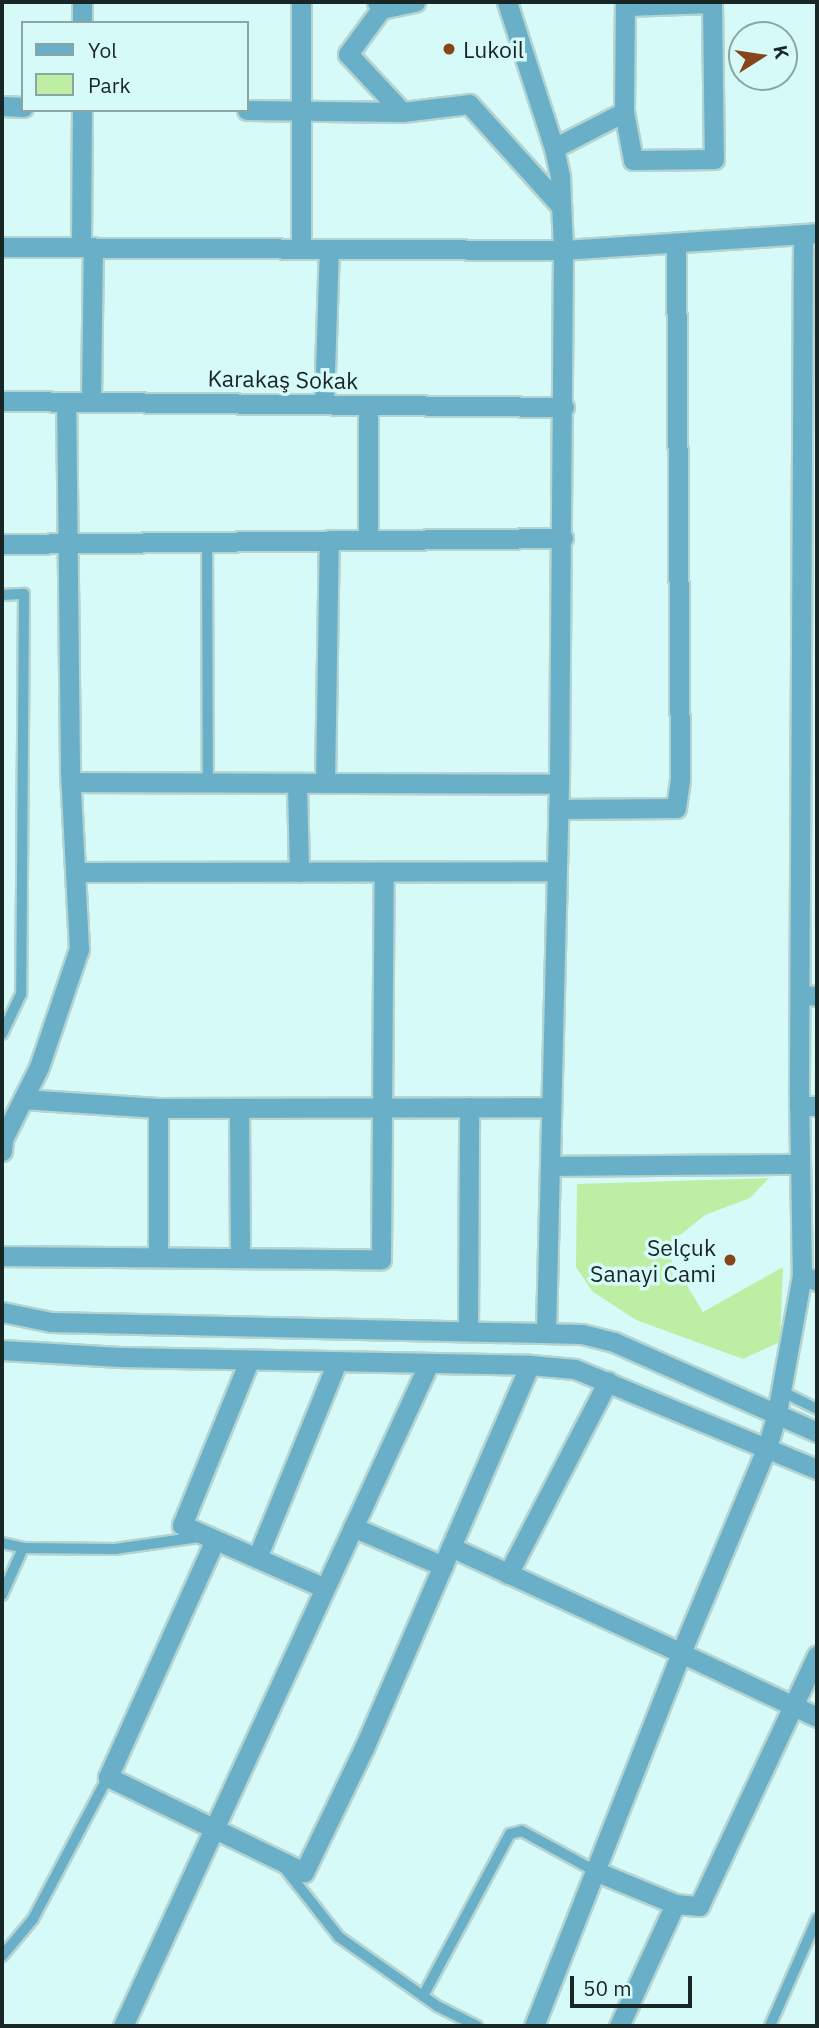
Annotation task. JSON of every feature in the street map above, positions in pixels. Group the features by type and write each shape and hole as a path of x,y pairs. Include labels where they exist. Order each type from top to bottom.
{"street":[{"path":"82,2 82,21"},
{"path":"300,249 301,2"},
{"path":"402,112 348,54 379,5 415,2"},
{"path":"507,2 554,148 564,250 559,783 546,1332"},
{"path":"712,3 714,159 633,160 624,112 625,6 712,3"},
{"path":"248,110 402,112 469,104 561,206"},
{"path":"2,106 21,107"},
{"path":"82,112 91,402"},
{"path":"554,148 624,112"},
{"path":"2,247 564,250 810,233 808,1106 800,1164 810,1278 767,1447 681,1653 534,2026"},
{"path":"558,809 676,808 680,779 676,243"},
{"path":"324,404 329,249"},
{"name":"Karakaş Sokak","path":"2,401 564,407"},
{"path":"2,1143 39,1067 79,949 71,782 66,402"},
{"path":"368,405 369,540"},
{"path":"2,544 563,538"},
{"path":"325,783 329,540"},
{"path":"71,782 559,783"},
{"path":"297,783 299,872"},
{"path":"75,872 557,871"},
{"path":"2,1256 381,1259 384,872"},
{"path":"23,1099 158,1108 551,1107"},
{"path":"468,1329 469,1107"},
{"path":"158,1108 158,1257"},
{"path":"239,1108 240,1258"},
{"path":"550,1166 800,1164"},
{"path":"2,1312 51,1322 468,1329 582,1334 614,1342 817,1432"},
{"path":"2,1350 29,1354 249,1361 530,1364 575,1368 817,1469"},
{"path":"249,1361 182,1525 325,1588"},
{"path":"257,1558 337,1362"},
{"path":"123,2026 429,1363"},
{"path":"211,1538 108,1777 304,1871 364,1748 530,1364"},
{"path":"508,1574 608,1381"},
{"path":"353,1527 508,1574 817,1717"},
{"path":"595,1871 675,1903 699,1906 817,1655"},
{"path":"619,2026 675,1903"}],"lane":[{"path":"207,541 208,783"},
{"path":"2,595 24,594 21,994 2,1034"},
{"path":"780,1391 817,1409"},
{"path":"2,1543 23,1548 115,1549 211,1538"},
{"path":"2,1595 23,1548"},
{"path":"2,1956 33,1919 108,1777"},
{"path":"423,1996 510,1833 522,1831 595,1871"},
{"path":"276,1857 339,1937 423,1996 477,2026"},
{"path":"770,2026 817,1919"}],"green space":[{"path":"769,1178 750,1198 705,1215 664,1248 703,1312 783,1267 780,1342 743,1359 636,1320 592,1291 576,1267 577,1184"}],"place":[{"name":"Lukoil","path":"449,49"},
{"name":"Selçuk Sanayi Cami","path":"730,1260"}]}
